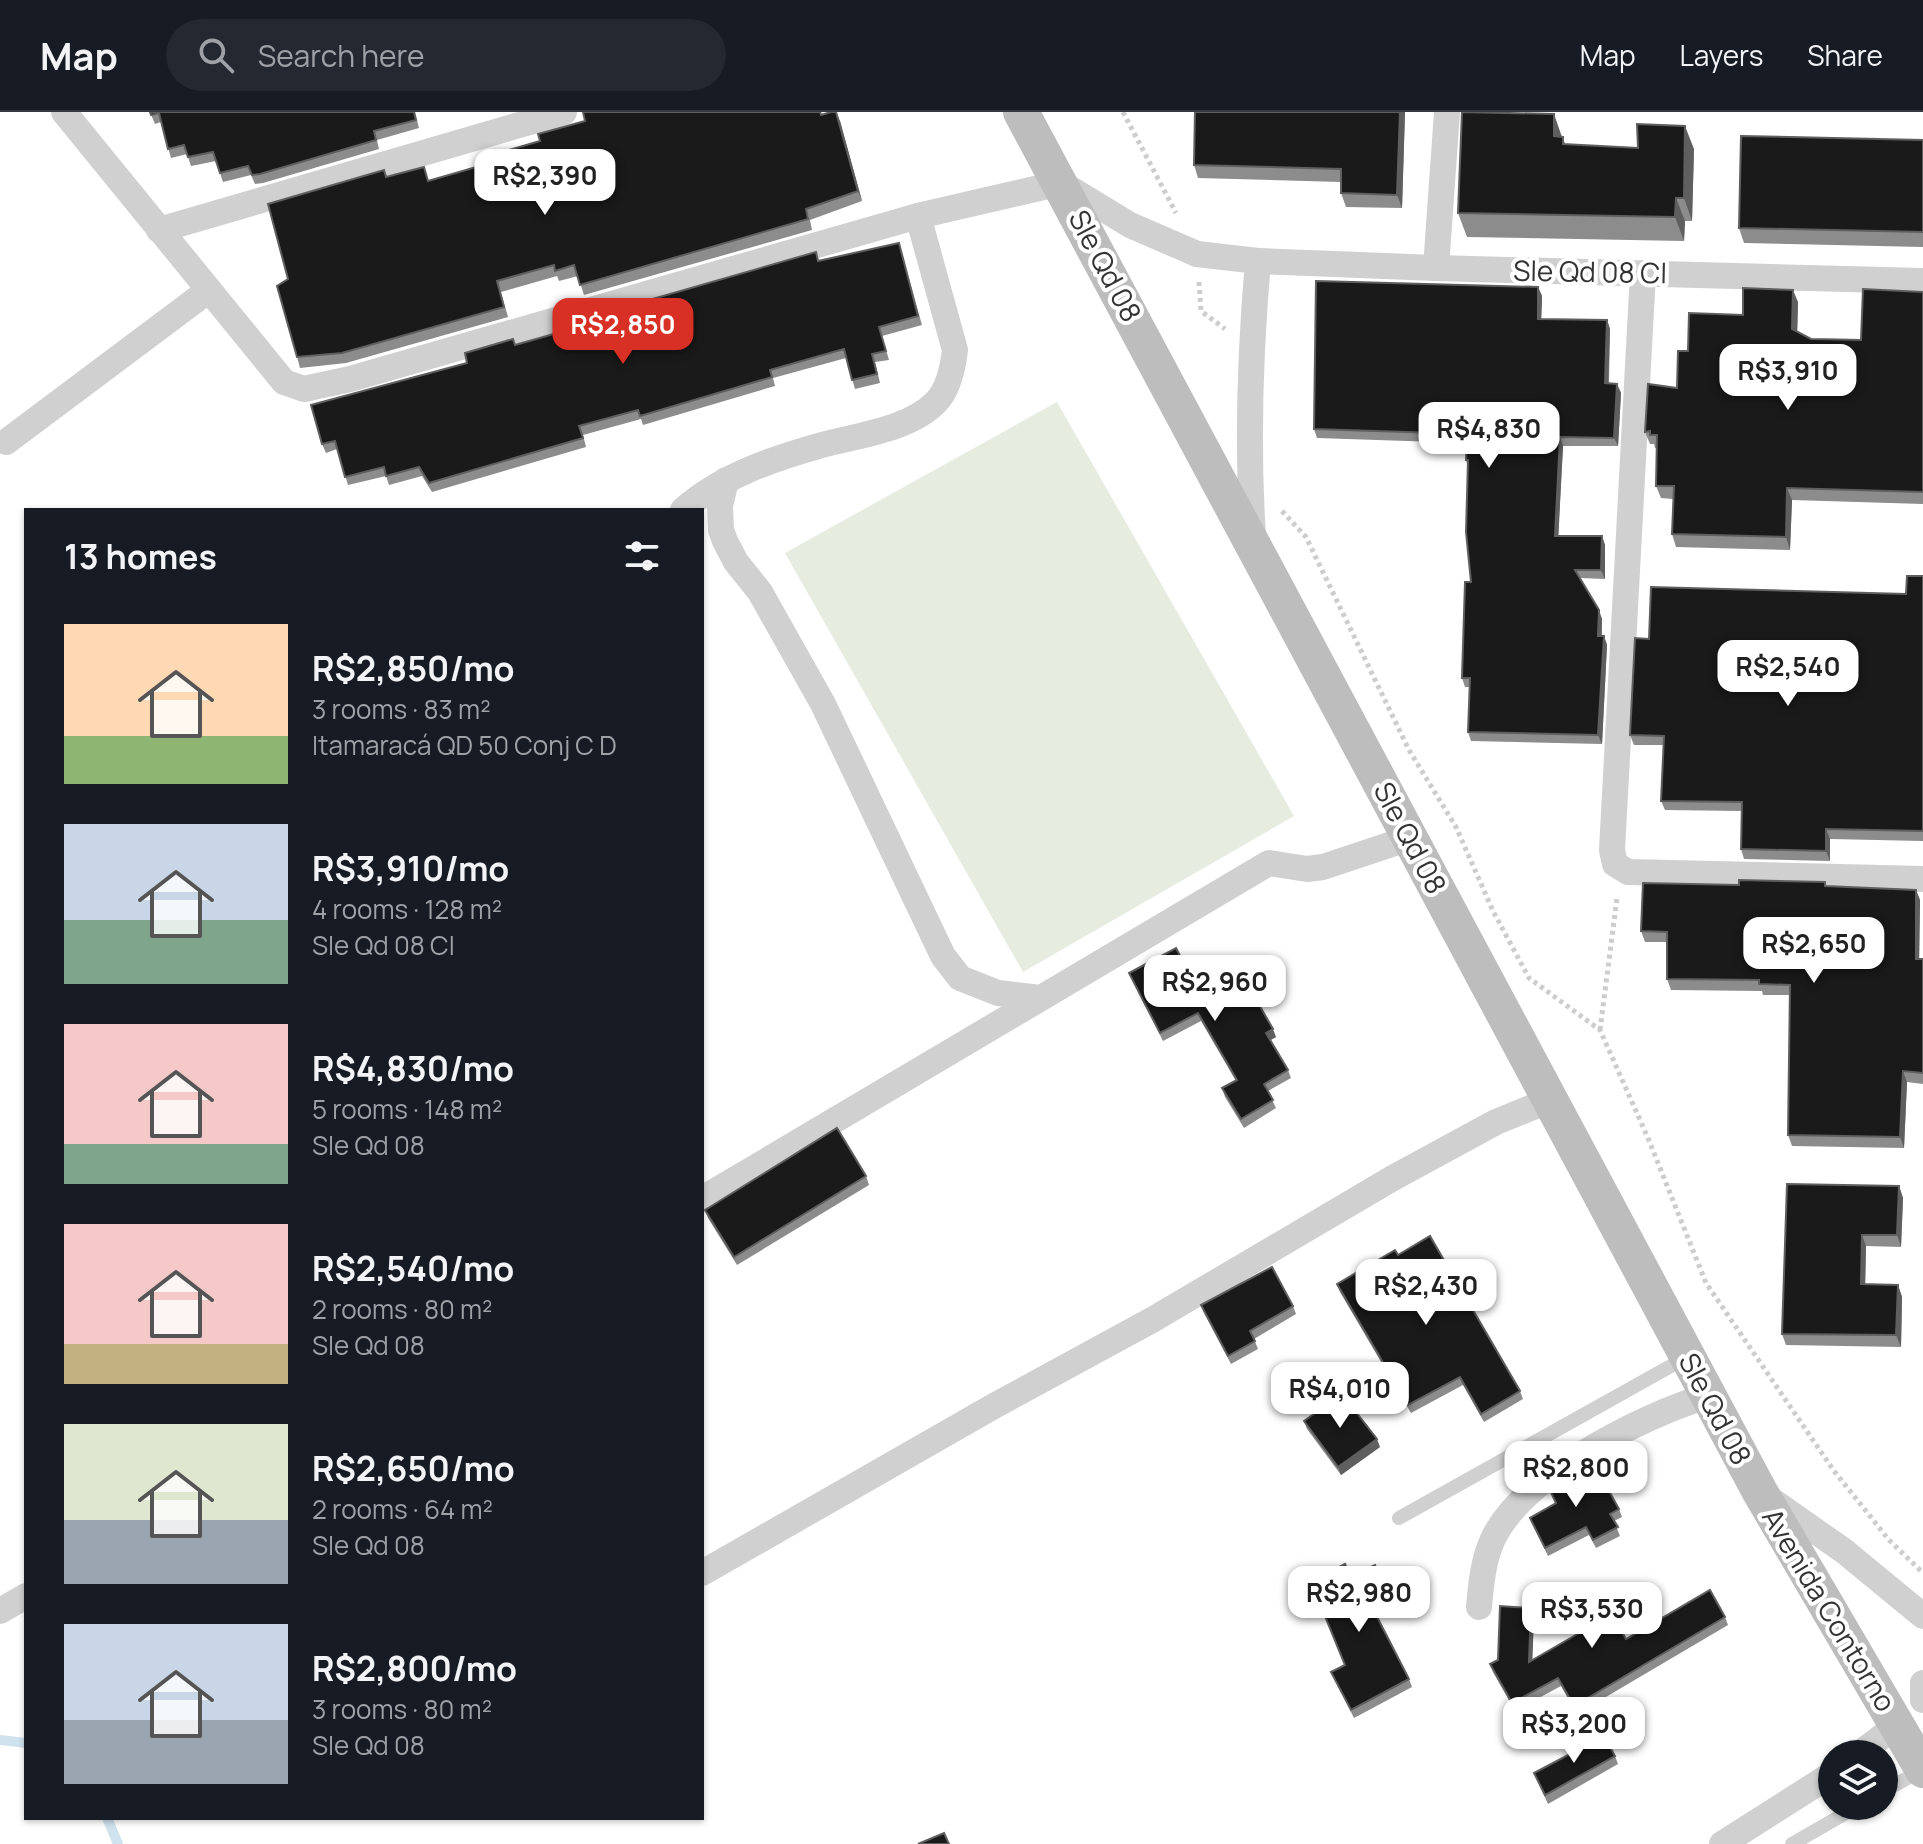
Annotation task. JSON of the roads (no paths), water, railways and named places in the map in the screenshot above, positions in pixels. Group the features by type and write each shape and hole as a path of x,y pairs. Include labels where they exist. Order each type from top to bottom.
{"street":[{"path":"64,112 284,382 304,389 338,383 918,216 1061,183 1021,112"},
{"path":"159,230 564,112"},
{"path":"1436,268 1447,112"},
{"name":"Sle Qd 08 Cl","path":"1061,183 1130,225 1197,254 1258,261 1923,281"},
{"name":"Sle Qd 08","path":"1061,183 1760,1492"},
{"path":"685,508 726,480 763,464 908,421 938,401 952,371 955,350 918,216"},
{"path":"1253,544 1249,477 1251,349 1258,261"},
{"path":"1643,273 1612,850 1615,864 1628,872 1923,879"},
{"path":"6,442 209,290"},
{"path":"726,480 720,506 721,530 725,541 736,562 760,592 823,704 943,956 960,978 998,993 1040,998"},
{"path":"704,1198 1269,863 1307,869 1323,867 1410,838"},
{"path":"704,1572 981,1413 1152,1320 1393,1178 1496,1122 1550,1100"},
{"path":"1479,1607 1484,1565 1494,1538 1517,1507 1578,1457 1632,1425 1708,1396"},
{"path":"1760,1492 1844,1551 1923,1616"},
{"name":"Avenida Contorno","path":"1760,1492 1923,1770"},
{"path":"0,1611 24,1597"},
{"path":"1923,1683 1923,1700"},
{"path":"1877,1740 1897,1725"},
{"path":"1923,1749 1923,1770"},
{"path":"1722,1844 1818,1783"}],"lane":[{"path":"1399,1518 1687,1357"},
{"path":"1898,1783 1923,1770"},
{"path":"1792,1844 1834,1820"}],"waterway":[{"path":"0,1740 24,1743"},
{"path":"108,1820 118,1844"}]}
